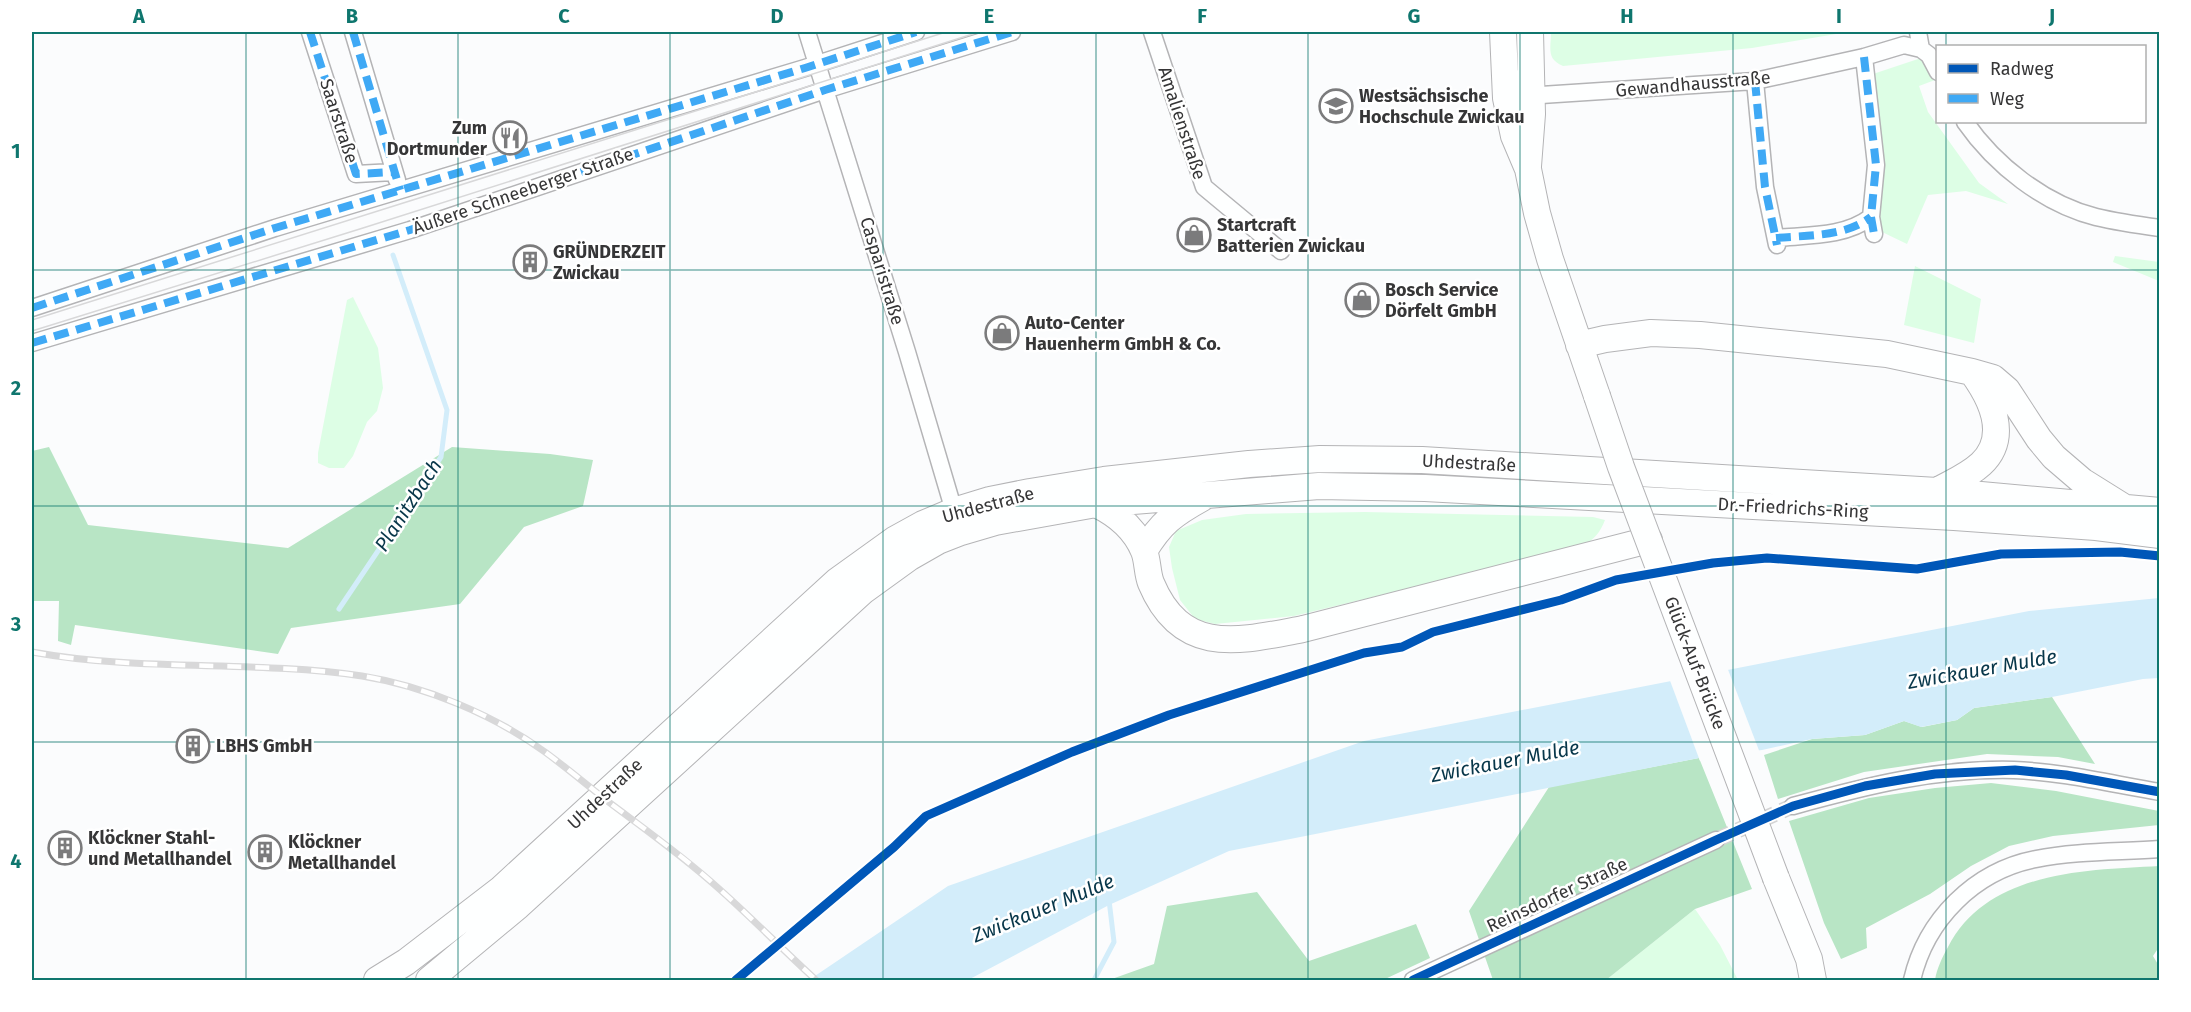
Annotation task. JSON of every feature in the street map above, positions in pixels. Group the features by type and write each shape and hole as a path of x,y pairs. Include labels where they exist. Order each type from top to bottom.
{"main road":[{"path":"1503,32 1506,98 1514,136 1528,169 1550,259 1579,345 1627,335 1677,333 1887,354 1993,378 2007,390 2039,439 2054,457 2082,481 2125,508"},
{"path":"1528,169 1531,139 1530,32"},
{"name":"Glück-Auf-Brücke","path":"1579,345 1649,540 1811,970"},
{"path":"1937,491 1982,464 1991,450 1995,425 1993,406 1972,372"},
{"name":"Uhdestraße","path":"377,981 406,962 501,889 837,581 894,540 922,524 954,511 1029,492 1104,480 1249,464 1320,459 1422,460 1692,476"},
{"name":"Dr.-Friedrichs-Ring","path":"1692,476 1937,491 2160,511"},
{"name":"Uhdestraße","path":"429,981 518,906 862,591 910,557 938,542 961,532 995,522 1096,504 1319,486 1425,488"},
{"name":"Dr.-Friedrichs-Ring","path":"1425,488 1953,517 2096,527 2160,535"},
{"path":"1144,552 1156,531 1168,520 1209,494"},
{"path":"1096,504 1115,513 1133,532 1144,552 1150,582 1169,616 1190,631 1218,640 1248,639 1363,614 1649,540"},
{"path":"1811,970 1829,981"}],"street":[{"name":"Saarstraße","path":"310,32 356,174 394,172"},
{"name":"Saarstraße","path":"353,32 400,190"},
{"name":"Casparistraße","path":"807,32 908,352 954,511"},
{"name":"Äußere Schneeberger Straße","path":"32,308 276,228 916,32"},
{"name":"Äußere Schneeberger Straße","path":"32,342 410,230 825,90 1012,32"},
{"name":"Amalienstraße","path":"1152,32 1204,187 1281,251"},
{"path":"1918,32 1922,50 1929,55 1936,68"},
{"name":"Gewandhausstraße","path":"1531,93 1567,94 1755,81 1864,57 1904,45 1922,50"},
{"path":"1755,81 1765,187 1777,241 1873,226 1876,165 1864,57"},
{"path":"1504,66 1513,78 1531,93"},
{"path":"1966,123 2001,162 2028,186 2063,205 2095,217 2160,228"},
{"path":"1793,806 1865,786 1935,774 1975,771 2015,770 2066,775 2160,792"},
{"name":"Reinsdorfer Straße","path":"1413,981 1716,840"},
{"path":"1899,981 1914,974 1927,938 1946,912 1963,895 1981,882 2014,865 2058,856 2160,849"}],"green space":[{"path":"1551,32 1848,32 1752,48 1563,66 1552,56"},
{"path":"1927,56 1935,80 1919,86 1928,112 1979,183 2008,204 1966,191 1928,195 1907,244 1880,231 1867,76"},
{"path":"2115,256 2159,262 2159,281 2113,262"},
{"path":"1915,266 1981,299 1974,343 1904,325"},
{"path":"353,297 378,348 383,388 377,411 367,422 353,456 344,468 329,468 318,463 318,453 347,300"},
{"path":"49,447 88,525 288,548 452,447 550,454 593,460 583,506 524,527 460,604 291,628 278,654 75,625 71,645 58,641 59,601 32,601 32,451"},
{"path":"1365,512 1593,517 1605,520 1597,535 1587,543 1575,548 1294,616 1215,624 1195,619 1180,600 1169,547 1176,531 1202,520 1246,514"},
{"path":"2052,697 2095,764 2058,757 1987,754 1864,772 1778,799 1764,755 1812,739 1865,735 1904,721 1922,727 1957,720 1974,708"},
{"path":"1699,758 1752,889 1695,909 1606,980 1493,980 1469,911 1549,787"},
{"path":"1991,783 2056,791 2159,811 2159,825 2053,836 2009,846 1971,866 1930,894 1866,928 1867,948 1841,959 1824,923 1789,821 1869,798 1935,788"},
{"path":"2159,866 2159,947 2153,956 2159,966 2159,980 1935,980 1938,967 1946,951 1965,922 1987,903 2012,889 2070,873"},
{"path":"1257,892 1309,961 1416,924 1430,958 1383,980 1109,980 1154,964 1167,906"},
{"path":"1695,909 1720,945 1738,980 1606,980"}],"water":[{"name":"Zwickauer Mulde","path":"2159,598 2159,678 1974,708 1957,720 1921,727 1904,721 1865,735 1812,739 1762,750 1699,758 1229,851 1109,905 968,980 809,980 948,886 1364,741 2029,611"}],"pier":[{"path":"1727,667 1760,753 1700,761 1669,678"}],"waterway":[{"name":"Planitzbach","path":"339,609 441,457 447,410 393,255"},
{"name":"Zwickauer Mulde","path":"1094,980 1114,942 1109,900"}],"tunnel":[{"path":"1716,840 1793,806"}],"tram line":[{"path":"32,320 946,32"},
{"path":"32,331 979,32"}],"railway":[{"path":"32,652 114,662 280,668 362,676 410,687 458,704 504,726 545,752 665,844 730,898 816,980"}],"marked path":[{"path":"310,32 356,174 394,172"},
{"path":"353,32 400,190"},
{"path":"32,308 275,228 805,68 916,32"},
{"path":"32,343 410,230 825,90 1012,32"},
{"path":"1864,57 1876,165 1871,217 1874,234"},
{"path":"1755,81 1765,187 1777,245"},
{"path":"1776,238 1838,232 1861,224 1871,217"}],"cycle path":[{"path":"736,980 894,847 926,816 1072,752 1169,715 1364,653 1402,647 1433,632 1561,600 1616,580 1713,563 1767,558 1917,569 2001,554 2120,552 2160,556"},
{"path":"1413,980 1793,806 1865,786 1935,774 2015,770 2066,775 2160,792"}],"place":[{"name":"Westsächsische Hochschule Zwickau","path":"1336,106"},
{"name":"Zum Dortmunder","path":"510,138"},
{"name":"Startcraft Batterien Zwickau","path":"1194,235"},
{"name":"GRÜNDERZEIT Zwickau","path":"530,262"},
{"name":"Bosch Service Dörfelt GmbH","path":"1362,300"},
{"name":"Auto-Center Hauenherm GmbH & Co.","path":"1002,333"},
{"name":"LBHS GmbH","path":"193,746"},
{"name":"Klöckner Stahl- und Metallhandel","path":"65,848"},
{"name":"Klöckner Metallhandel","path":"265,852"}]}
